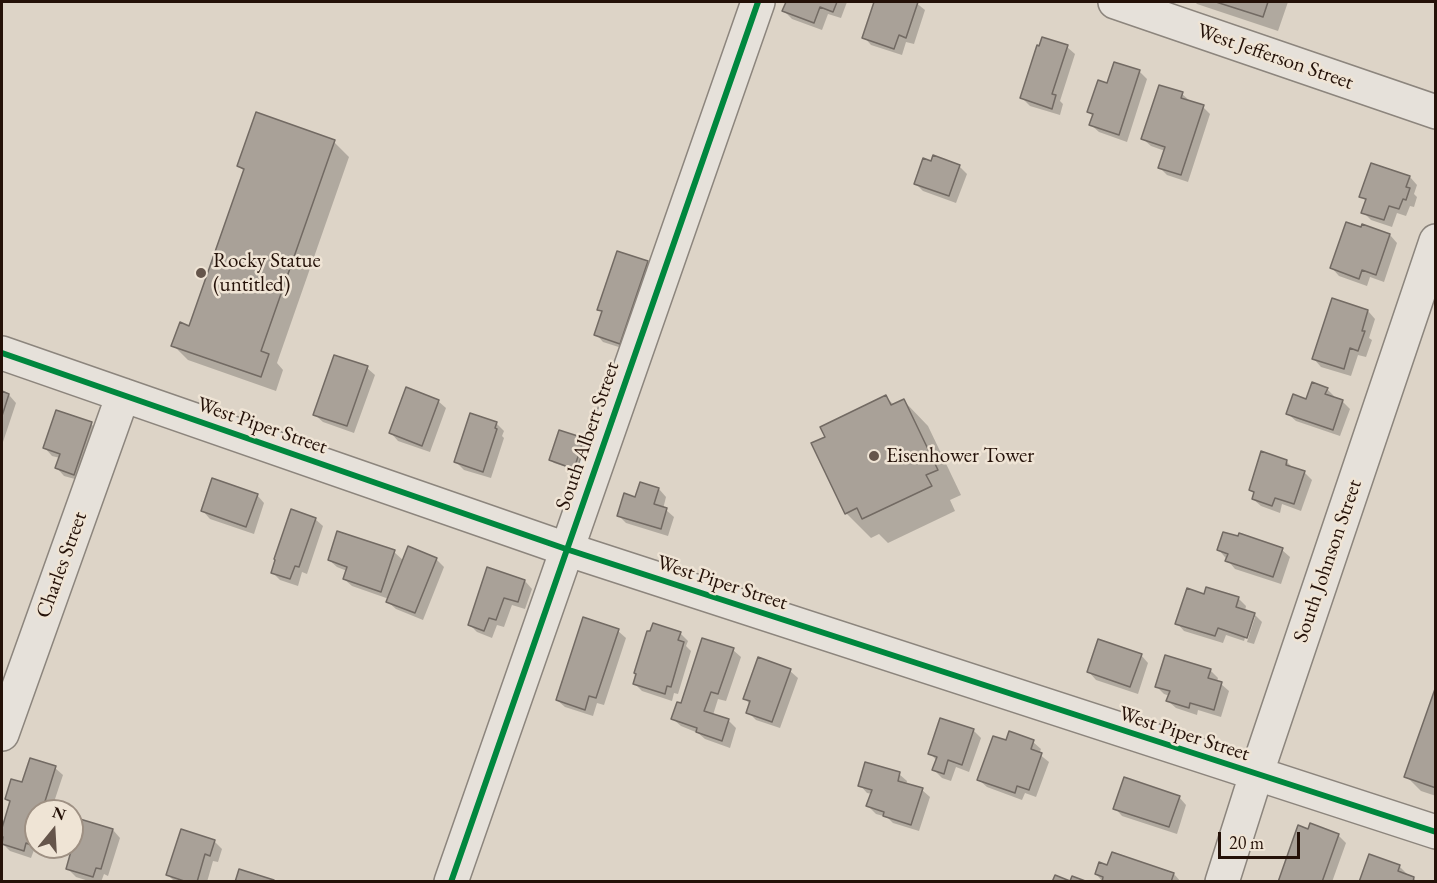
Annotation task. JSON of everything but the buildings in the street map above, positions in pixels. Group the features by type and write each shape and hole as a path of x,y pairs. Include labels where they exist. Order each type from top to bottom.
{"street":[{"name":"South Albert Street","path":"452,882 758,2"},
{"name":"West Jefferson Street","path":"1115,2 1436,112"},
{"name":"South Johnson Street","path":"1222,882 1436,241"},
{"name":"West Piper Street","path":"2,353 566,549 1436,832"},
{"name":"Charles Street","path":"2,734 123,395"}],"cycle path":[{"path":"451,882 758,2"},
{"path":"2,353 566,549 1436,832"}],"place":[{"name":"Rocky Statue (untitled)","path":"201,273"},
{"name":"Eisenhower Tower","path":"874,456"}]}
